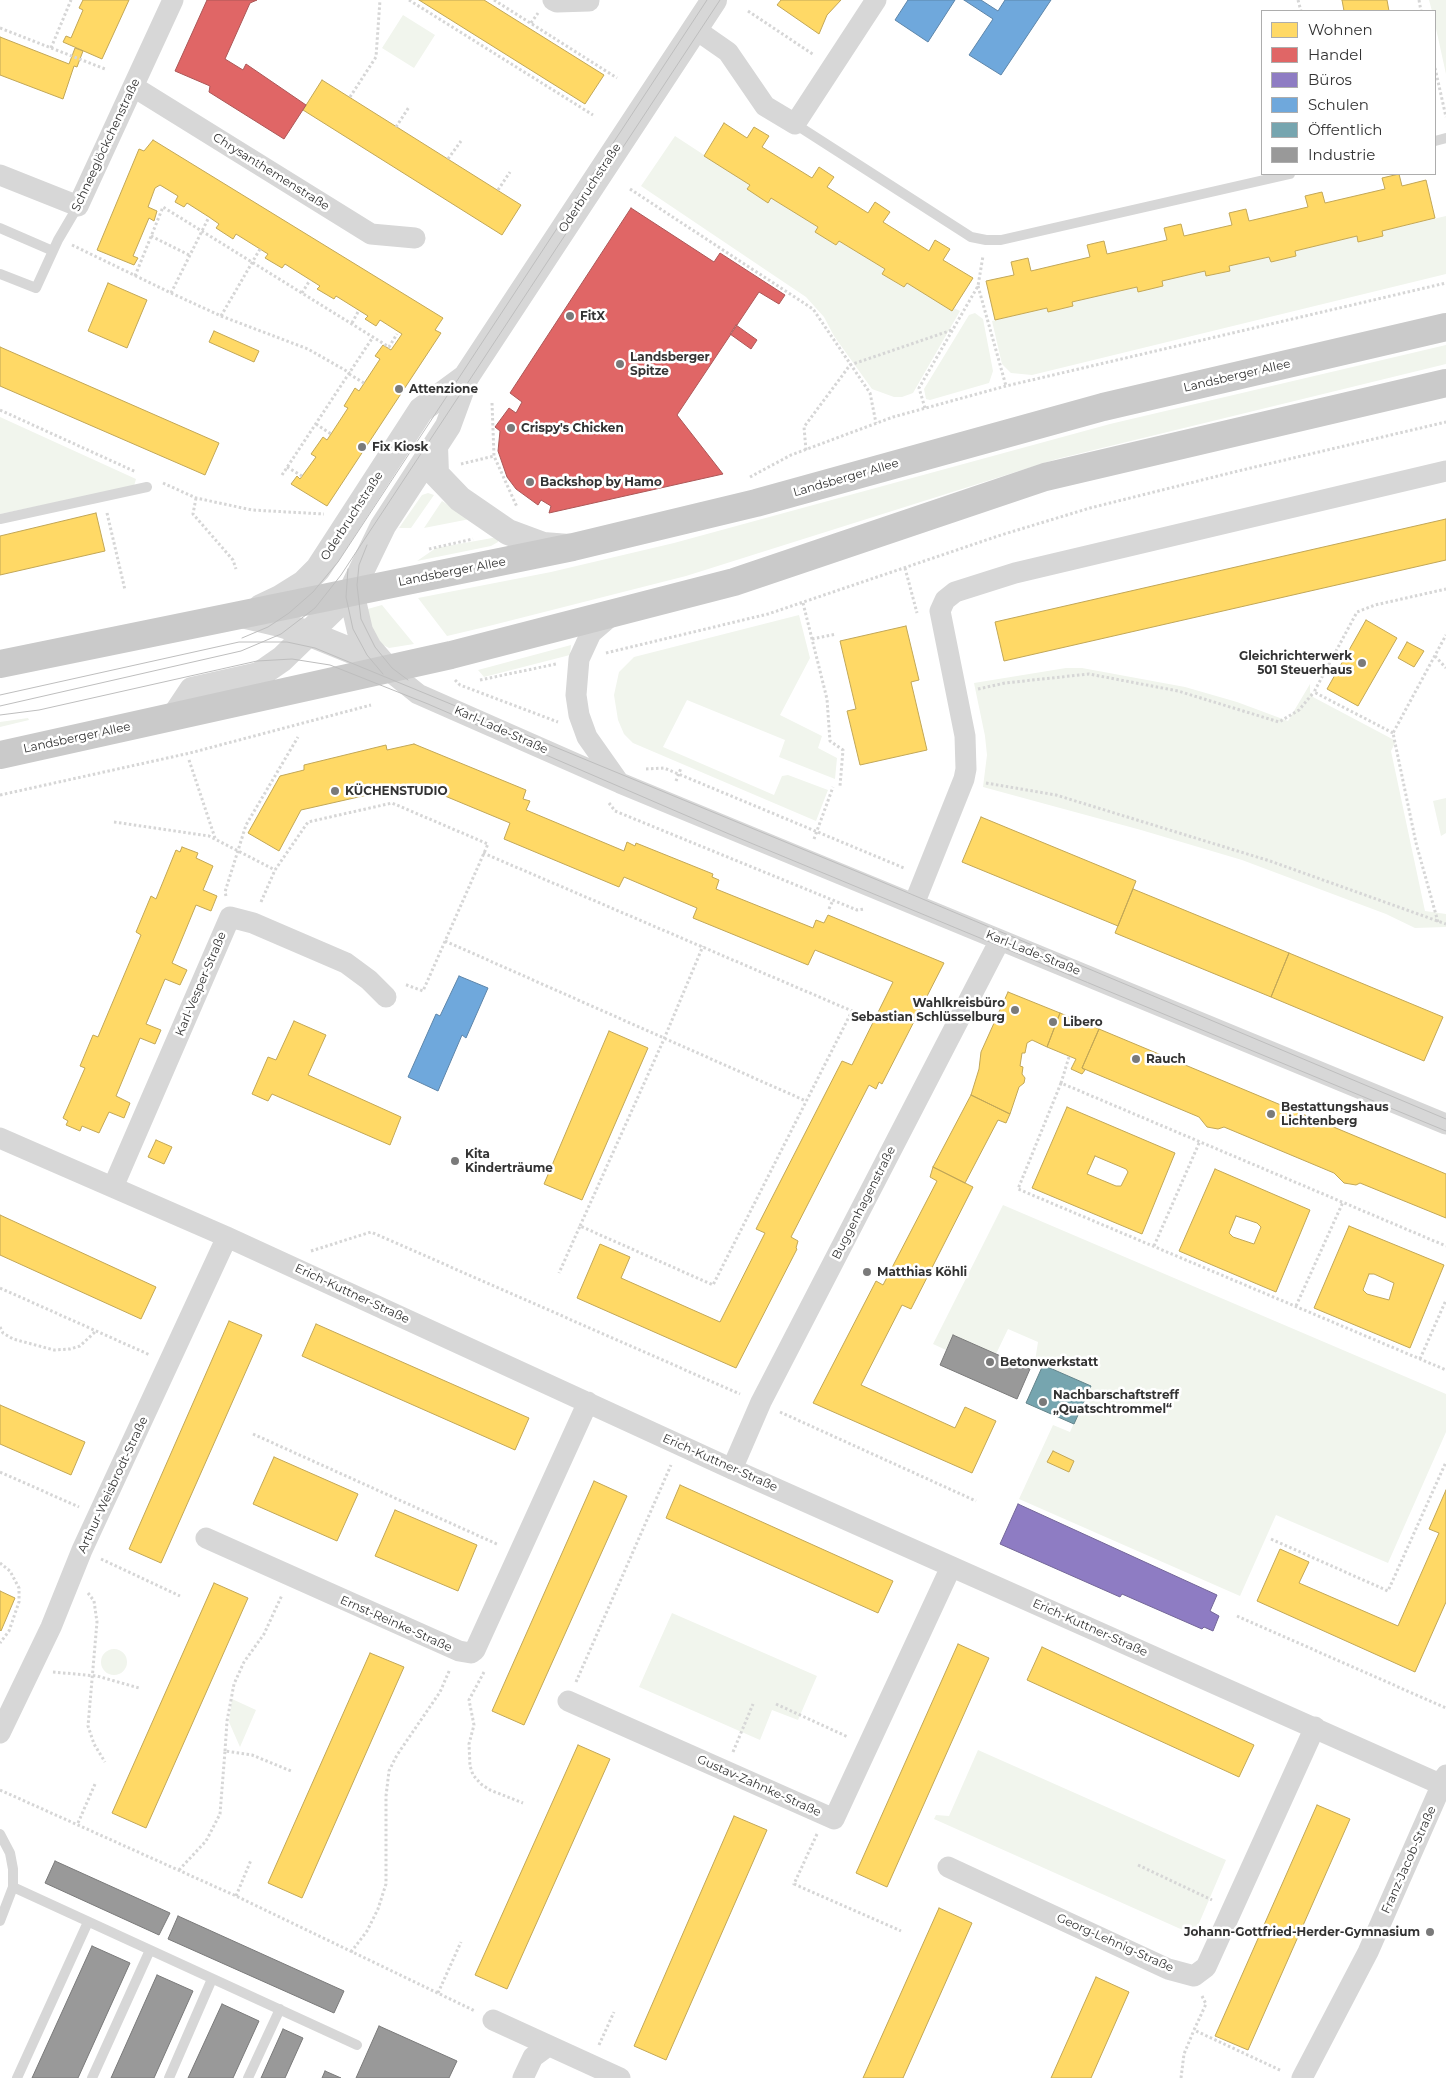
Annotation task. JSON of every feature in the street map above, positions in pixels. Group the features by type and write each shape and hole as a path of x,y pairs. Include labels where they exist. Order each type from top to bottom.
{"main road":[{"name":"Landsberger Allee","path":"0,664 573,547 756,503 1103,407 1446,327"},
{"name":"Landsberger Allee","path":"0,755 174,718 387,669 614,613 734,582 1045,477 1446,383"}],"street":[{"name":"Schneeglöckchenstraße","path":"78,206 173,0"},
{"path":"553,0 557,2 588,1"},
{"name":"Oderbruchstraße","path":"174,718 192,690 259,675 282,659 310,634 351,592 384,526 448,426 466,377 714,0"},
{"path":"694,29 728,52 765,106 795,124 876,0"},
{"name":"Chrysanthemenstraße","path":"134,88 371,234 415,238"},
{"path":"0,175 78,206"},
{"name":"Oderbruchstraße","path":"242,615 280,598 304,583 318,569 421,410 466,377"},
{"path":"435,446 436,474 460,499 508,532 543,544 573,547"},
{"path":"914,904 964,779 967,758 940,611 945,600 955,592 1015,573 1446,471"},
{"path":"351,592 355,617 362,637 387,669"},
{"path":"614,613 591,633 579,660 576,695 578,715 587,738 620,783"},
{"name":"Landsberger Allee","path":"242,615 310,634 357,653 387,669"},
{"name":"Karl-Lade-Straße","path":"387,669 418,694 620,783 1446,1124"},
{"name":"Karl-Vesper-Straße","path":"114,1187 230,917 253,923 346,963 369,980 386,997"},
{"name":"Buggenhagenstraße","path":"732,1469 761,1403 1000,940"},
{"name":"Erich-Kuttner-Straße","path":"0,1138 226,1237 732,1469 951,1567 1315,1727 1444,1780"},
{"name":"Arthur-Weisbrodt-Straße","path":"0,1733 34,1663 72,1579 82,1550 170,1364 226,1237"},
{"path":"467,1651 517,1554 588,1402"},
{"name":"Ernst-Reinke-Straße","path":"206,1538 291,1577 467,1651"},
{"name":"Gustav-Zahnke-Straße","path":"568,1701 834,1819 951,1567"},
{"path":"1194,1976 1206,1967 1315,1727"},
{"name":"Franz-Jacob-Straße","path":"1295,2076 1368,1952 1444,1780"},
{"name":"Georg-Lehnig-Straße","path":"948,1867 1168,1969 1194,1976"},
{"path":"493,2020 620,2078"},
{"path":"523,2078 533,2057 548,2046"}],"lane":[{"path":"795,124 971,237 986,240 1001,240 1286,175"},
{"name":"Schneeglöckchenstraße","path":"0,274 36,288 59,239 78,206"},
{"path":"0,228 53,251"},
{"path":"0,519 147,486"},
{"path":"0,1834 11,1861 12,1887 0,1921"},
{"path":"12,1887 357,2045"},
{"path":"17,2078 88,1922"},
{"path":"92,2078 150,1950"},
{"path":"169,2078 212,1979"},
{"path":"248,2078 280,2009"}],"path":[{"path":"51,48 71,0"},
{"path":"350,97 376,57 380,0"},
{"path":"409,0 593,115"},
{"path":"494,0 617,78"},
{"path":"748,11 819,58"},
{"path":"0,28 105,69"},
{"path":"1436,72 1446,117"},
{"path":"396,127 409,107"},
{"path":"448,159 461,140"},
{"path":"498,190 510,172"},
{"path":"630,189 813,309 870,394 876,423"},
{"path":"135,276 163,207 390,347 397,334"},
{"path":"171,293 209,217"},
{"path":"151,236 189,255"},
{"path":"59,239 221,316 308,349 364,383"},
{"path":"221,316 260,248"},
{"path":"924,408 919,388 978,286 980,273"},
{"path":"302,293 310,280"},
{"path":"758,472 806,450 876,423 924,408 1006,386 1446,283"},
{"path":"978,286 1006,386"},
{"path":"352,323 359,310"},
{"path":"806,450 804,428 850,365 952,330"},
{"path":"282,475 373,337"},
{"path":"492,403 494,456 518,510"},
{"path":"0,410 142,474"},
{"path":"603,654 730,625 803,603 1001,535 1090,508 1446,422"},
{"path":"316,424 332,434"},
{"path":"461,464 494,456"},
{"path":"287,467 302,476"},
{"path":"160,482 196,498 252,510 330,515"},
{"path":"196,498 193,514 233,560 236,569"},
{"path":"105,505 125,590"},
{"path":"435,546 483,537"},
{"path":"905,568 918,615"},
{"path":"955,694 1006,683 1089,674 1178,691 1279,722 1299,710 1314,692 1357,612 1375,605 1446,589"},
{"path":"803,603 827,699 830,741 844,750 840,786"},
{"path":"812,639 836,634"},
{"path":"1438,923 1416,843 1393,733 1446,635"},
{"path":"1435,656 1446,668"},
{"path":"480,680 560,663"},
{"path":"1314,692 1393,733"},
{"path":"495,698 569,726 587,738"},
{"path":"0,794 190,753 371,705"},
{"path":"230,917 225,892 246,825 298,737"},
{"path":"189,760 216,839"},
{"path":"645,769 664,768 679,774 902,866 923,881"},
{"path":"676,782 682,768"},
{"path":"964,779 1056,795 1270,862 1438,923 1446,924"},
{"path":"814,838 833,787"},
{"path":"253,923 275,870 308,822 392,803 488,844 423,991 403,984 386,997"},
{"path":"114,822 209,836 275,870"},
{"path":"483,853 852,1011 713,1285 580,1226"},
{"path":"829,909 835,894"},
{"path":"445,941 806,1102"},
{"path":"559,1273 664,1039 703,946"},
{"path":"1069,1057 1061,1083 1018,1189 1446,1370"},
{"path":"1061,1083 1446,1246"},
{"path":"1154,1246 1200,1141"},
{"path":"1296,1306 1343,1202"},
{"path":"301,1271 312,1250 371,1232 761,1403 976,1501"},
{"path":"0,1288 170,1364"},
{"path":"1420,1359 1446,1300"},
{"path":"0,1327 3,1333 13,1339 54,1350 80,1346 93,1336 96,1331"},
{"path":"253,1434 517,1554"},
{"path":"568,1701 680,1445"},
{"path":"1271,1539 1388,1591 1446,1462"},
{"path":"0,1472 98,1516"},
{"path":"82,1550 180,1596"},
{"path":"0,1562 10,1571 19,1588 19,1602 9,1631 0,1643"},
{"path":"179,1870 206,1841 220,1814 227,1721 234,1684 244,1662 264,1634 291,1577"},
{"path":"72,1579 94,1601 97,1622 96,1643 91,1676 88,1726 94,1744 105,1762"},
{"path":"1237,1616 1446,1708"},
{"path":"351,1952 367,1931 378,1909 386,1884 386,1796 389,1771 397,1754 467,1651 486,1668 469,1700 474,1725 468,1754 473,1775 490,1790 523,1803"},
{"path":"34,1663 57,1674 91,1676 139,1688"},
{"path":"725,1771 753,1704"},
{"path":"776,1704 868,1746"},
{"path":"226,1751 252,1755 291,1771"},
{"path":"78,1823 96,1784"},
{"path":"0,1790 78,1823 236,1896 493,2020"},
{"path":"826,1816 794,1884 901,1931"},
{"path":"236,1896 251,1860"},
{"path":"1138,1865 1233,1909"},
{"path":"438,1993 461,1942"},
{"path":"1182,2078 1184,2054 1206,2004 1194,1976"},
{"path":"590,2064 614,2012"},
{"path":"1194,2030 1295,2076"}],"shaded area":[{"path":"1429,0 1446,0 1446,74 1436,29 1436,10 1432,10"},
{"path":"403,15 435,35 414,68 382,48"},
{"path":"675,136 750,185 747,189 768,203 771,198 818,227 815,232 836,245 839,241 885,269 882,274 903,287 907,283 952,311 954,308 960,311 913,393 902,397 894,397 872,389 834,336 824,317 806,297 641,186"},
{"path":"1446,216 1446,274 1032,375 1011,373 1002,364 992,321 1047,308 1049,312 1073,306 1072,302 1137,287 1163,286 1162,281 1205,271 1207,276 1229,271 1229,266 1269,257 1271,262 1296,256 1295,251 1357,236 1358,242 1383,236 1382,231"},
{"path":"975,313 983,319 993,371 989,383 930,400 926,399 924,389 969,315"},
{"path":"1446,345 1446,364 1057,459 686,576 485,627 447,636 418,598 551,572 674,543 1110,424"},
{"path":"0,417 136,479 134,486 0,514"},
{"path":"428,493 434,495 411,528 399,528 422,495"},
{"path":"442,501 470,519 424,528"},
{"path":"498,537 498,542 491,546 417,561 436,548"},
{"path":"382,605 414,644 389,648 377,642 364,610"},
{"path":"799,615 810,658 780,715 822,736 818,748 837,758 835,779 779,757 785,740 687,700 663,747 774,795 782,776 788,775 828,790 816,821 633,743 624,734 618,720 614,695 619,672 634,657"},
{"path":"571,645 570,655 484,677 478,670"},
{"path":"1066,668 1082,668 1185,687 1237,702 1288,721 1310,684 1310,692 1313,697 1396,741 1391,751 1425,911 1446,914 1446,927 1415,928 1386,914 1242,860 983,787 987,755 974,683"},
{"path":"28,718 29,720 0,727 0,722"},
{"path":"1446,798 1446,833 1441,836 1433,801"},
{"path":"1003,1205 1446,1394 1446,1432 1388,1563 1276,1515 1240,1596 1019,1499 1053,1425 1070,1432 1090,1386 1035,1361 1038,1342 1008,1329 996,1354 953,1335 946,1350 933,1344"},
{"path":"672,1613 817,1676 798,1720 772,1710 760,1740 639,1687"},
{"path":"114,1649 124,1652 127,1662 124,1672 114,1675 104,1672 101,1662 104,1652"},
{"path":"232,1699 256,1710 240,1747 229,1722"},
{"path":"978,1750 1226,1860 1194,1935 934,1819 936,1815 949,1816"}],"building: Wohnen":[{"path":"83,0 129,0 102,59 63,42 66,36 71,38 83,10 79,8"},
{"path":"419,0 484,0 604,75 585,104"},
{"path":"781,0 841,0 827,15 819,34 777,5"},
{"path":"1342,0 1387,0 1389,10 1344,10"},
{"path":"0,37 69,64 75,48 83,51 77,67 74,66 63,99 0,75"},
{"path":"322,80 521,205 502,235 303,110"},
{"path":"724,123 747,138 754,127 769,136 762,147 812,178 819,167 834,177 827,187 868,213 875,202 890,212 883,222 929,251 935,240 950,249 943,260 973,278 952,311 907,283 904,287 882,274 885,269 839,241 836,245 815,232 818,227 771,198 768,203 747,189 750,185 704,156"},
{"path":"153,140 443,318 435,330 441,333 327,506 291,484 297,476 300,479 316,457 311,454 323,437 327,440 331,434 348,408 344,406 355,388 359,391 380,359 375,356 383,345 391,350 402,334 380,320 376,326 365,319 368,316 336,296 334,299 317,289 320,286 285,264 282,268 265,258 268,254 236,234 233,239 216,228 219,224 209,217 187,203 184,207 175,202 178,196 160,185 155,188 148,207 157,211 154,221 149,218 133,256 138,258 134,265 97,250 139,149 144,151"},
{"path":"1399,175 1402,186 1426,180 1435,218 1382,231 1383,236 1358,242 1357,236 1295,251 1296,256 1271,262 1269,257 1229,266 1230,271 1206,276 1205,271 1162,281 1163,286 1138,292 1137,287 1072,302 1073,306 1048,312 1047,308 995,320 986,281 1014,275 1011,262 1028,258 1031,271 1090,257 1087,245 1104,241 1107,254 1167,240 1164,228 1181,224 1184,236 1232,225 1229,213 1246,209 1249,221 1308,207 1305,196 1322,192 1325,203 1385,189 1382,178"},
{"path":"108,283 147,300 127,348 88,331"},
{"path":"214,331 259,351 254,362 209,342"},
{"path":"0,347 219,443 205,475 0,386"},
{"path":"96,513 105,551 0,575 0,536"},
{"path":"1446,519 1446,560 1004,661 995,622"},
{"name":"Gleichrichterwerk 501 Steuerhaus","path":"1366,620 1397,638 1358,706 1327,689"},
{"path":"906,626 919,680 911,682 927,750 860,765 847,711 856,709 840,641"},
{"path":"1407,642 1424,651 1414,667 1398,658"},
{"path":"414,744 526,790 523,799 530,801 526,810 624,851 627,842 635,846 636,843 713,874 712,877 719,880 716,889 813,928 816,920 824,923 828,915 944,963 882,1084 879,1082 876,1089 869,1085 791,1237 798,1241 797,1249 736,1368 577,1298 600,1244 630,1257 621,1278 720,1322 765,1233 756,1229 842,1061 852,1065 893,982 815,950 808,965 693,918 697,908 624,877 619,887 504,839 510,823 416,784 301,810 279,851 248,833 280,776 304,770 304,765 386,745 387,750"},
{"path":"981,817 1136,881 1118,926 962,862"},
{"path":"182,847 198,853 196,858 213,866 203,890 217,896 211,911 196,905 172,963 187,970 180,985 165,979 146,1024 161,1030 155,1044 140,1038 116,1096 130,1103 124,1118 109,1112 99,1133 82,1126 80,1131 66,1125 68,1121 63,1118 85,1068 80,1066 93,1035 98,1037 141,935 136,932 151,896 156,899 176,850 180,852"},
{"path":"1133,889 1289,953 1271,997 1115,933"},
{"path":"1289,953 1443,1017 1424,1061 1271,997"},
{"path":"1008,992 1060,1013 1047,1047 1032,1040 1027,1043 1025,1053 1022,1053 1020,1066 1023,1067 1022,1074 1025,1078 1024,1083 1019,1087 1010,1114 971,1095 979,1069 981,1052"},
{"path":"1060,1013 1099,1029 1082,1068 1085,1070 1082,1074 1071,1069 1076,1059 1047,1047"},
{"path":"294,1021 326,1035 308,1075 401,1117 390,1145 272,1094 268,1101 252,1094 268,1057 276,1060"},
{"path":"1099,1029 1446,1174 1446,1218 1360,1183 1356,1185 1344,1183 1334,1173 1224,1127 1218,1129 1207,1127 1199,1117 1082,1068"},
{"path":"609,1031 648,1048 582,1200 544,1184"},
{"path":"971,1095 1010,1114 1006,1123 998,1120 965,1183 933,1167"},
{"path":"1067,1107 1175,1153 1142,1234 1032,1188","holes":["1095,1156 1126,1169 1128,1172 1121,1186 1116,1186 1087,1174"]},
{"path":"156,1140 172,1147 164,1164 148,1157"},
{"path":"933,1167 973,1187 911,1309 902,1305 861,1385 955,1428 965,1407 996,1421 972,1473 813,1403 876,1281 883,1285 937,1181 930,1177"},
{"path":"1215,1169 1310,1210 1276,1292 1179,1251","holes":["1236,1216 1257,1223 1261,1227 1254,1244 1233,1237 1229,1233"]},
{"path":"0,1215 156,1287 141,1319 0,1255"},
{"path":"1349,1226 1444,1265 1410,1348 1314,1308","holes":["1369,1274 1374,1274 1394,1283 1389,1300 1367,1294 1363,1290"]},
{"path":"229,1321 262,1335 161,1563 129,1549"},
{"path":"316,1324 529,1418 515,1450 302,1356"},
{"path":"0,1405 85,1442 71,1475 0,1444"},
{"path":"1053,1451 1074,1461 1069,1472 1047,1462"},
{"path":"274,1457 358,1494 337,1541 253,1504"},
{"path":"594,1481 627,1496 524,1725 492,1711"},
{"path":"680,1485 893,1581 878,1613 666,1518"},
{"path":"1446,1490 1446,1602 1415,1672 1257,1601 1280,1549 1309,1562 1299,1583 1398,1626 1439,1533 1429,1529"},
{"path":"395,1510 477,1545 458,1591 375,1556"},
{"path":"214,1583 248,1598 146,1828 112,1813"},
{"path":"0,1591 15,1598 1,1631 0,1630"},
{"path":"958,1644 989,1658 887,1887 856,1873"},
{"path":"1042,1647 1254,1745 1239,1777 1027,1680"},
{"path":"370,1653 404,1667 302,1898 268,1883"},
{"path":"578,1745 610,1759 507,1989 475,1975"},
{"path":"1317,1805 1350,1819 1248,2050 1215,2036"},
{"path":"734,1816 767,1830 666,2060 634,2046"},
{"path":"939,1908 972,1923 903,2078 863,2078"},
{"path":"1096,1977 1129,1992 1091,2078 1051,2078"}],"building: Handel":[{"path":"207,0 257,0 250,3 225,59 243,70 246,64 306,105 284,139 209,92 210,86 175,71"},
{"name":"Landsberger Spitze","path":"631,208 714,262 720,253 785,295 779,304 759,292 677,415 723,474 549,513 551,506 541,500 538,505 516,489 507,477 498,451 500,431 495,427 509,408 516,413 522,402 510,393"},
{"path":"736,325 757,340 751,349 730,334"}],"building: Büros":[{"path":"1018,1504 1217,1595 1210,1611 1219,1616 1213,1631 1204,1627 1202,1629 1122,1594 1120,1597 1000,1544"}],"building: Schulen":[{"path":"908,0 955,0 928,42 895,20"},
{"path":"964,0 981,0 998,11 1005,0 1051,0 1001,75 969,55 993,19"},
{"path":"459,976 488,988 466,1038 462,1035 438,1091 408,1077 436,1014 440,1016"}],"building: Öffentlich":[{"path":"1043,1365 1091,1386 1074,1424 1026,1403"}],"building: Industrie":[{"path":"953,1335 1030,1369 1017,1399 940,1365"},
{"path":"55,1861 170,1913 159,1935 45,1883"},
{"path":"178,1916 344,1991 334,2013 168,1939"},
{"path":"92,1946 130,1963 78,2078 32,2078"},
{"path":"157,1975 193,1991 154,2078 111,2078"},
{"path":"222,2004 259,2021 233,2078 188,2078"},
{"path":"379,2026 457,2061 449,2078 356,2078"},
{"path":"283,2029 303,2038 285,2078 261,2078"},
{"path":"325,2071 341,2078 322,2078"}],"tram line":[{"path":"242,638 268,627 289,613 313,592 338,562 707,0"},
{"path":"0,706 241,651 281,634 315,608 341,575 720,0"},
{"path":"367,545 359,565 357,585 361,619 375,647 392,668 408,680"},
{"path":"348,569 346,597 353,629 367,655 383,674"},
{"path":"0,695 239,642 287,642 315,648 875,879 1446,1119"},
{"path":"0,715 39,710 257,661 292,659 330,665 428,704 729,834 1446,1131"}],"place":[{"name":"FitX","path":"570,316"},
{"name":"Landsberger Spitze","path":"620,364"},
{"name":"Attenzione","path":"399,389"},
{"name":"Crispy's Chicken","path":"511,428"},
{"name":"Fix Kiosk","path":"362,447"},
{"name":"Backshop by Hamo","path":"530,482"},
{"name":"Gleichrichterwerk 501 Steuerhaus","path":"1362,663"},
{"name":"KÜCHENSTUDIO","path":"335,791"},
{"name":"Wahlkreisbüro Sebastian Schlüsselburg","path":"1015,1010"},
{"name":"Libero","path":"1053,1022"},
{"name":"Rauch","path":"1136,1059"},
{"name":"Bestattungshaus Lichtenberg","path":"1271,1114"},
{"name":"Kita Kinderträume","path":"455,1161"},
{"name":"Matthias Köhli","path":"867,1272"},
{"name":"Betonwerkstatt","path":"990,1362"},
{"name":"Nachbarschaftstreff „Quatschtrommel“","path":"1043,1402"},
{"name":"Johann-Gottfried-Herder-Gymnasium","path":"1430,1932"}]}
